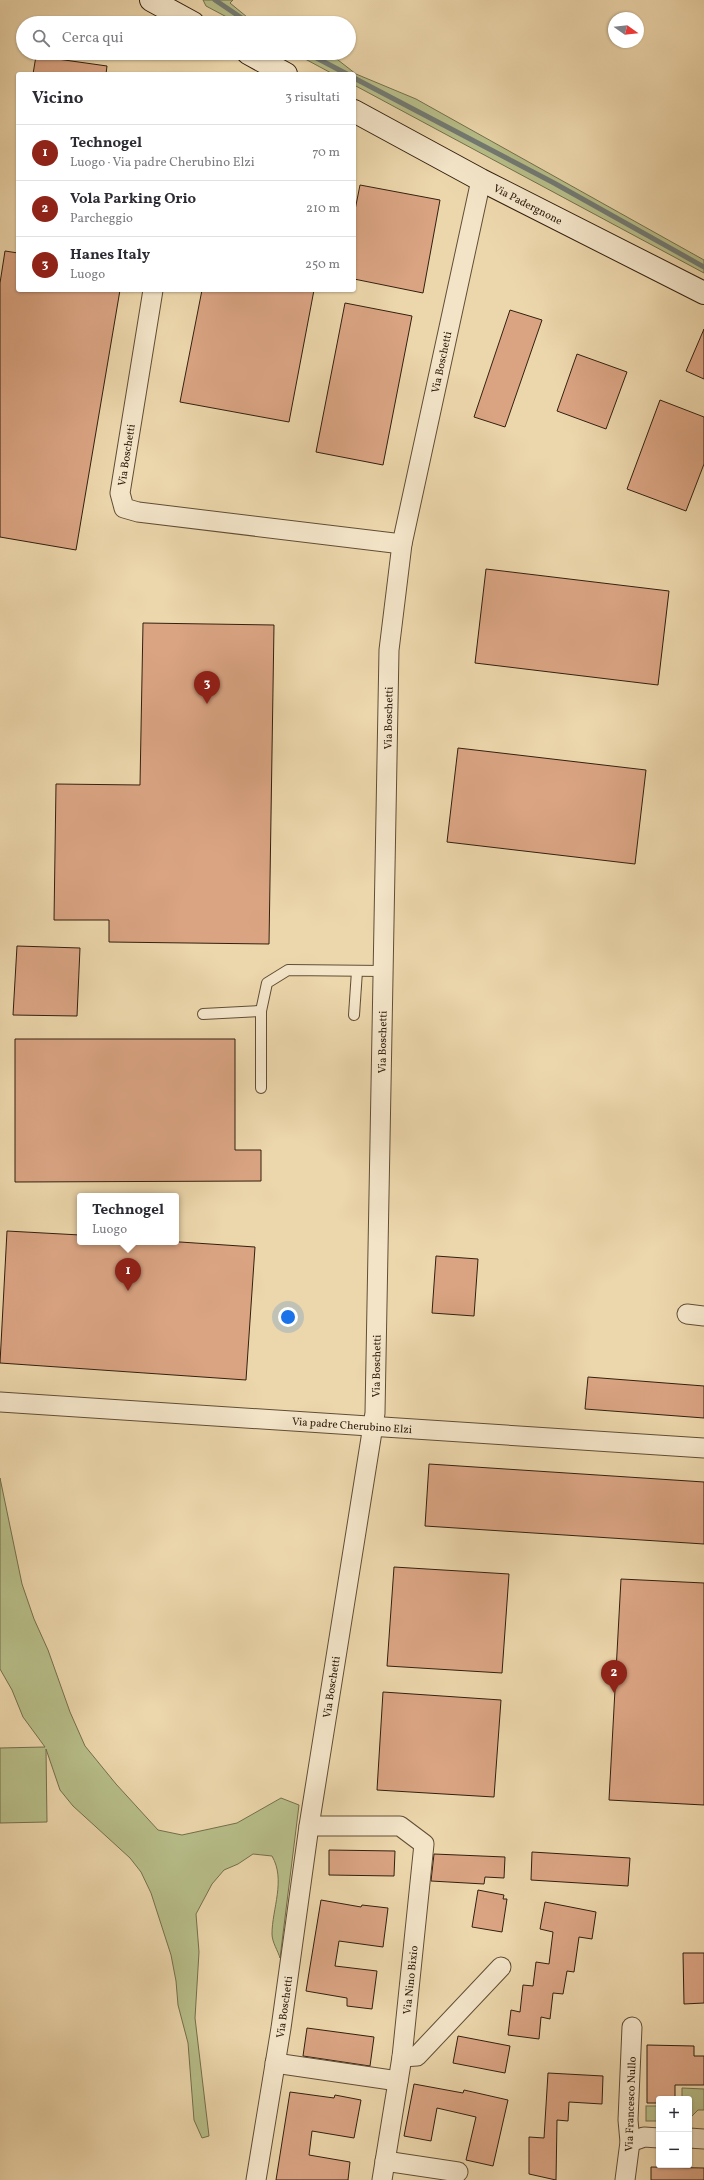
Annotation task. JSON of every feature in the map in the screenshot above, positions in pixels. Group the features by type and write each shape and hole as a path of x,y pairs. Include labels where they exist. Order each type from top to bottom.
{"street":[{"path":"157,2 181,16"},
{"path":"261,60 282,72"},
{"name":"Via Padergnone","path":"356,112 481,180 704,293"},
{"name":"Via Boschetti","path":"256,2180 275,2063 309,1826 374,1427 389,650 402,544 481,180"},
{"name":"Via Boschetti","path":"153,292 120,493 124,508 138,512 402,544"},
{"name":"Via padre Cherubino Elzi","path":"0,1402 704,1448"},
{"name":"Via Nino Bixio","path":"309,1826 400,1826 424,1844 402,2057 382,2180"},
{"path":"402,2057 417,2056 501,1967"},
{"name":"Via Francesco Nullo","path":"624,2180 630,2142 628,2120 632,2027"},
{"path":"275,2063 398,2081"},
{"path":"630,2142 644,2137 656,2138"},
{"path":"692,2138 704,2139"},
{"path":"385,2161 458,2172"}],"lane":[{"path":"261,1088 261,1012 267,983 288,970 383,971"},
{"path":"354,1015 357,971"},
{"path":"203,1014 261,1012"}],"green space":[{"path":"203,0 233,0 230,3 246,16 225,16 206,6"},
{"path":"307,60 338,60 353,72 329,72"},
{"path":"356,74 416,99 704,260 704,273 356,86"},
{"path":"0,1478 22,1584 70,1712 85,1746 116,1784 158,1830 182,1835 237,1823 281,1798 299,1805 280,1958 272,1937 278,1875 272,1856 253,1854 238,1864 224,1870 212,1884 196,1914 199,1952 195,2018 209,2136 202,2138 194,2120 188,2043 178,2005 176,1981 171,1955 151,1893 141,1872 130,1858 73,1806 60,1790 46,1749 47,1822 0,1823 0,1748 45,1747 23,1717 12,1690 0,1669"},
{"path":"682,2088 704,2089 704,2110 698,2110 692,2116 692,2096 682,2096"},
{"path":"646,2106 656,2106 656,2121 646,2121"}],"building":[{"path":"35,60 64,60 107,66 106,72 33,72"},
{"path":"360,185 440,200 423,293 356,279 356,205"},
{"path":"5,251 16,253 16,292 120,292 76,550 0,537 0,283"},
{"path":"202,292 314,292 289,422 180,402"},
{"path":"345,303 412,316 383,465 316,452"},
{"path":"510,310 542,320 505,427 474,417"},
{"path":"704,329 704,379 686,371"},
{"path":"577,354 627,372 606,429 557,411"},
{"path":"660,400 704,417 704,464 686,511 627,489"},
{"path":"486,569 669,591 658,685 475,663"},
{"path":"143,623 274,625 269,944 109,942 109,920 54,920 56,784 140,785"},
{"path":"458,748 646,770 635,864 447,842"},
{"path":"17,946 80,948 77,1016 13,1015"},
{"path":"15,1039 235,1039 235,1150 261,1150 261,1181 15,1182"},
{"path":"7,1231 77,1235 77,1245 179,1245 180,1242 255,1247 246,1380 0,1363"},
{"path":"436,1256 478,1259 474,1316 432,1313"},
{"path":"588,1377 704,1386 704,1418 585,1409"},
{"path":"429,1464 704,1482 704,1544 425,1526"},
{"path":"394,1567 509,1574 502,1673 387,1666"},
{"path":"621,1579 704,1583 704,1805 609,1800"},
{"path":"383,1692 501,1700 494,1797 377,1790"},
{"path":"329,1850 395,1851 394,1876 329,1875"},
{"path":"532,1852 630,1858 628,1886 531,1880"},
{"path":"434,1854 505,1857 504,1878 485,1877 484,1884 431,1881"},
{"path":"478,1890 504,1895 503,1899 507,1899 502,1932 472,1927"},
{"path":"321,1900 361,1907 362,1905 388,1908 383,1947 339,1941 335,1966 377,1971 372,2009 347,2006 347,1998 306,1991"},
{"path":"545,1902 596,1912 592,1939 579,1937 574,1972 567,1971 563,1994 553,1993 550,2019 541,2017 539,2039 508,2035 511,2010 520,2012 523,1985 533,1986 536,1962 549,1964 553,1932 540,1929"},
{"path":"683,1953 704,1953 704,2003 684,2004"},
{"path":"307,2028 374,2037 370,2066 303,2056"},
{"path":"458,2036 510,2046 505,2073 453,2063"},
{"path":"647,2045 694,2046 694,2056 704,2056 704,2085 675,2085 675,2096 656,2096 656,2103 647,2103"},
{"path":"548,2073 603,2076 602,2104 569,2102 568,2121 557,2120 556,2180 529,2174 529,2137 544,2138"},
{"path":"414,2084 463,2093 464,2090 508,2100 493,2166 466,2160 476,2117 437,2108 431,2141 404,2136"},
{"path":"290,2092 334,2098 335,2095 361,2100 354,2138 312,2131 309,2155 350,2162 348,2180 276,2180"},
{"path":"651,2167 704,2168 704,2180 651,2180"}],"waterway":[{"path":"215,0 239,16"},
{"path":"320,60 343,72"},
{"path":"356,79 554,183 704,267"}],"place":[{"name":"Hanes Italy","path":"207,704"},
{"name":"Technogel","path":"128,1291"},
{"name":"Vola Parking Orio","path":"614,1693"}]}
